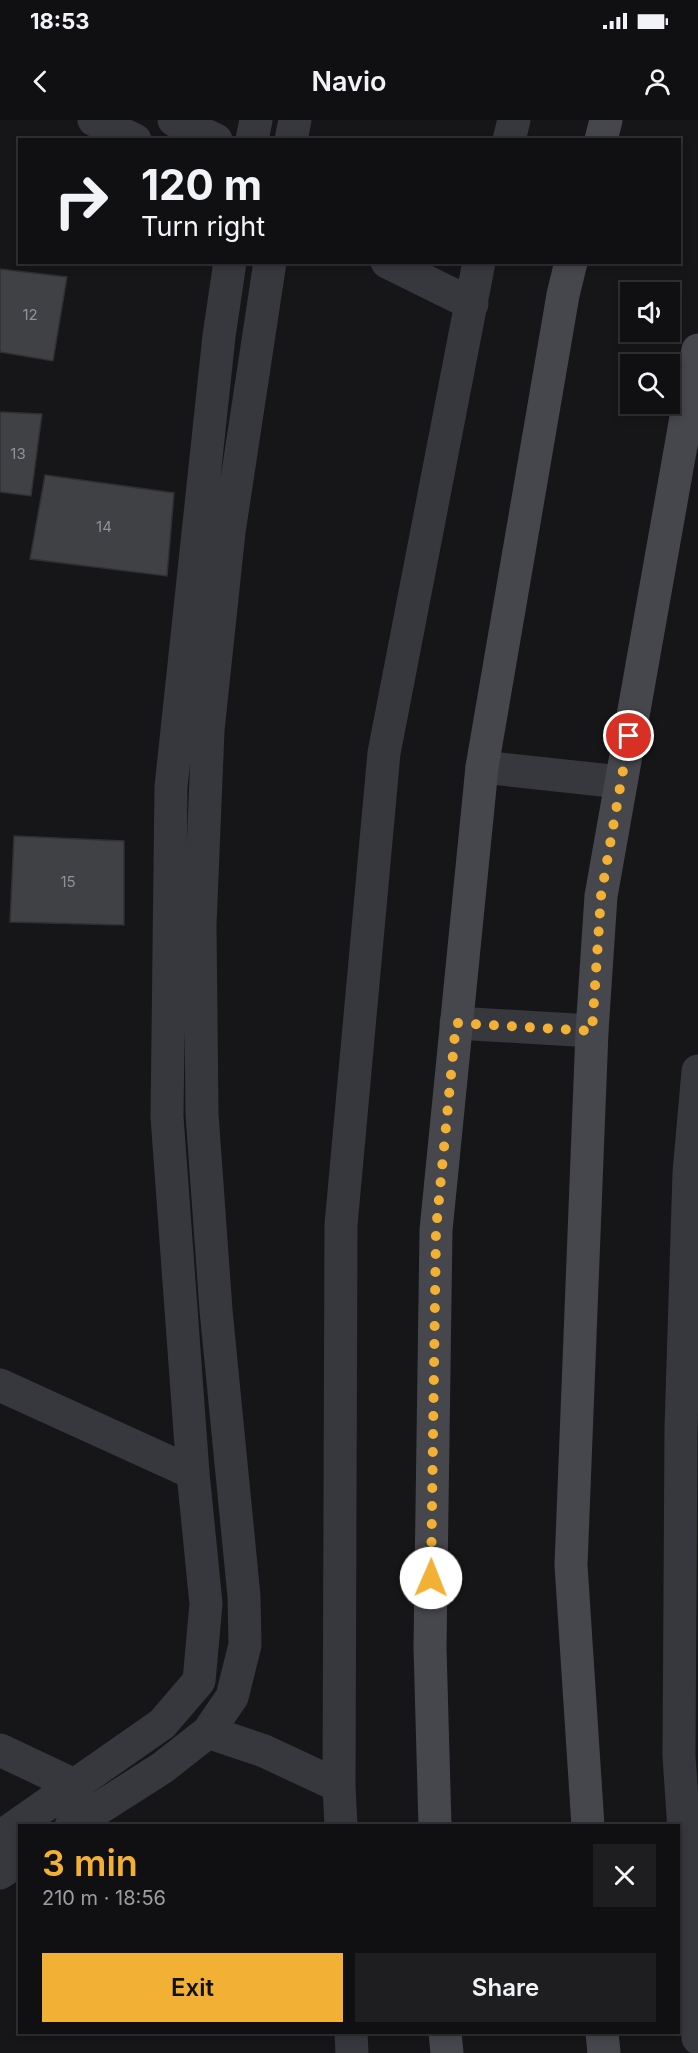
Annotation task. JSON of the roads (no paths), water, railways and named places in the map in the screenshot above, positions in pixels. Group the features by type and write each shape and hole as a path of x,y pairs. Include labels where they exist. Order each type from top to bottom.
{"main road":[{"path":"602,138 606,120"},
{"path":"435,1824 430,1647 436,1230 482,767 561,307 571,264"},
{"path":"588,1824 571,1565 592,1031 601,896 698,350"},
{"path":"446,2034 447,2053"},
{"path":"602,2034 604,2053"}],"street":[{"path":"94,120 131,138"},
{"path":"174,120 212,138"},
{"path":"252,138 256,120"},
{"path":"291,138 295,120"},
{"path":"510,138 514,120"},
{"path":"18,1824 162,1724 199,1681 206,1604 193,1473 167,1117 171,787 219,336 230,264"},
{"path":"74,1824 162,1768 208,1732 232,1696 245,1645 244,1596 216,1310 202,1114 200,925 207,741 229,532 270,264"},
{"path":"391,264 472,304"},
{"path":"341,1824 339,1786 342,1213 384,753 472,304 476,264"},
{"path":"482,767 621,782"},
{"path":"456,1023 592,1031"},
{"path":"698,1071 689,1173 690,1397 679,1756 698,2038"},
{"path":"0,1385 193,1473"},
{"path":"208,1732 264,1751 339,1786"},
{"path":"0,1750 74,1785"},
{"path":"0,1837 18,1824"},
{"path":"0,1873 18,1861"},
{"path":"351,2034 352,2053"}]}
